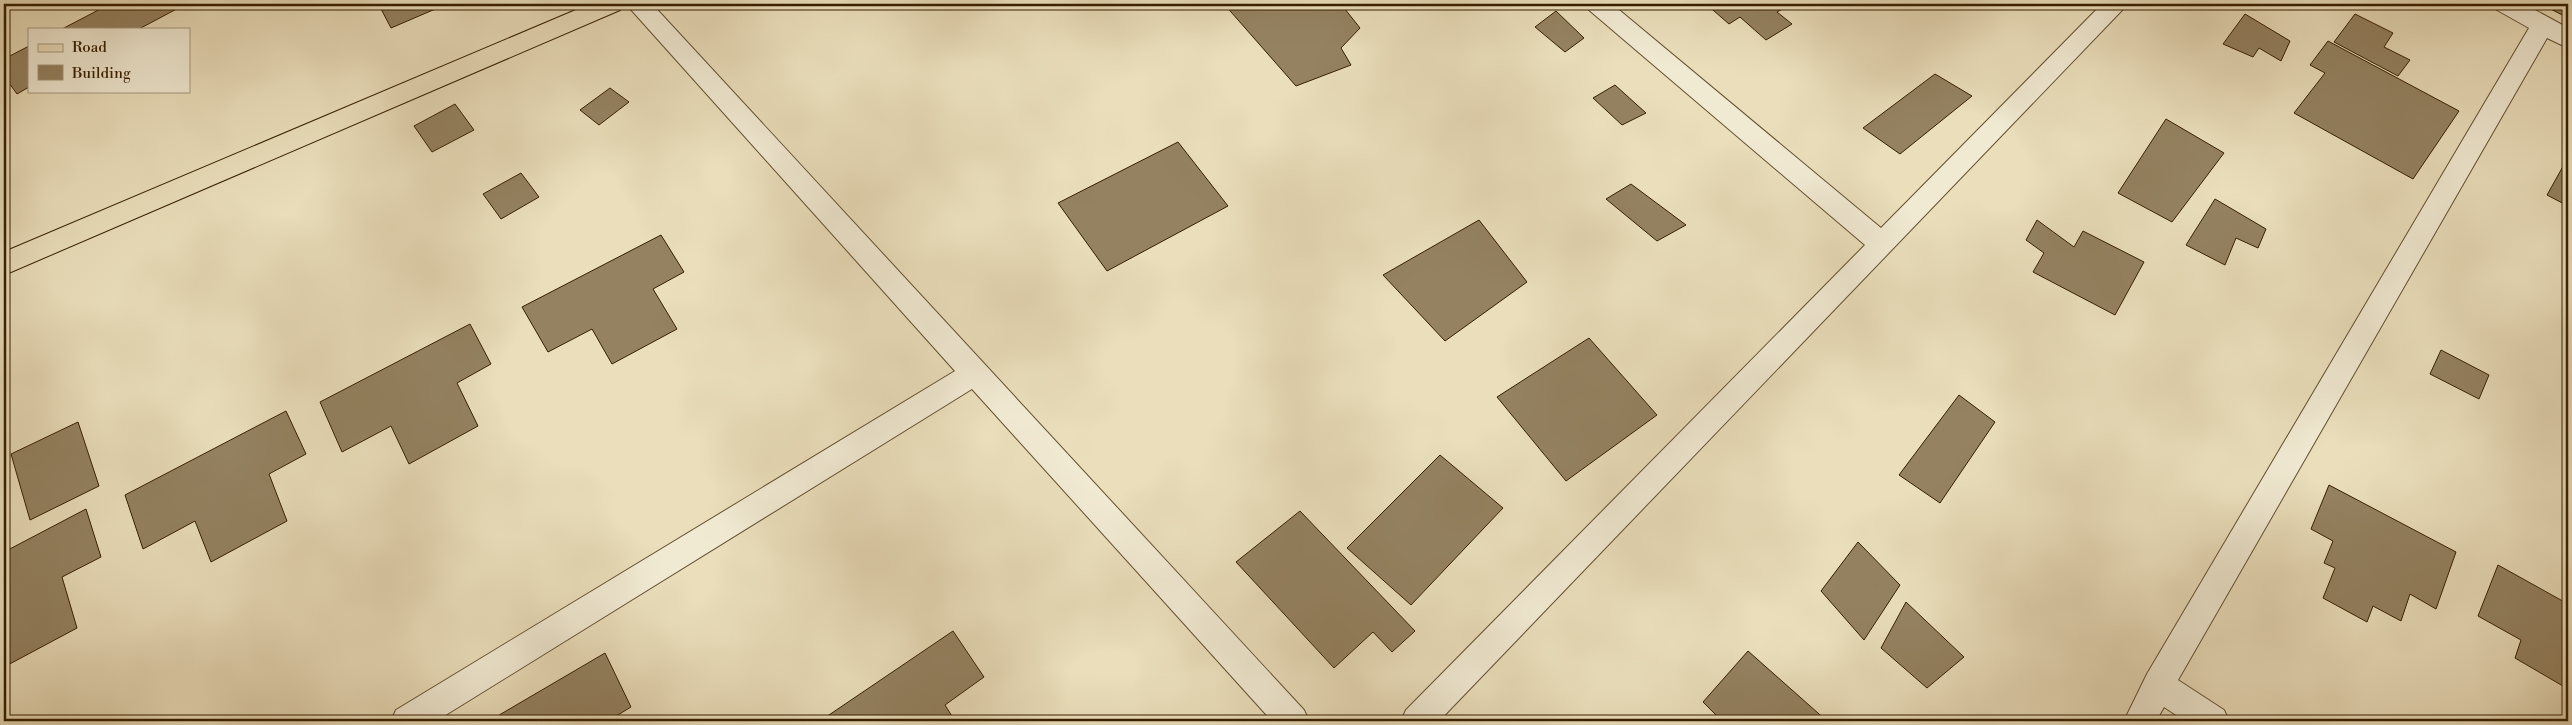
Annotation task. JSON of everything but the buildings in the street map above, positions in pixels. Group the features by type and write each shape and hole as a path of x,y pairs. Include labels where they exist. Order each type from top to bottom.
{"main road":[{"path":"4,264 612,4"}],"street":[{"path":"638,4 1293,721"},
{"path":"1597,4 1882,244"},
{"path":"1417,721 2116,4"},
{"path":"2505,4 2568,39"},
{"path":"2140,721 2158,684 2542,26"},
{"path":"408,721 975,373"},
{"path":"2158,684 2213,721"}]}
